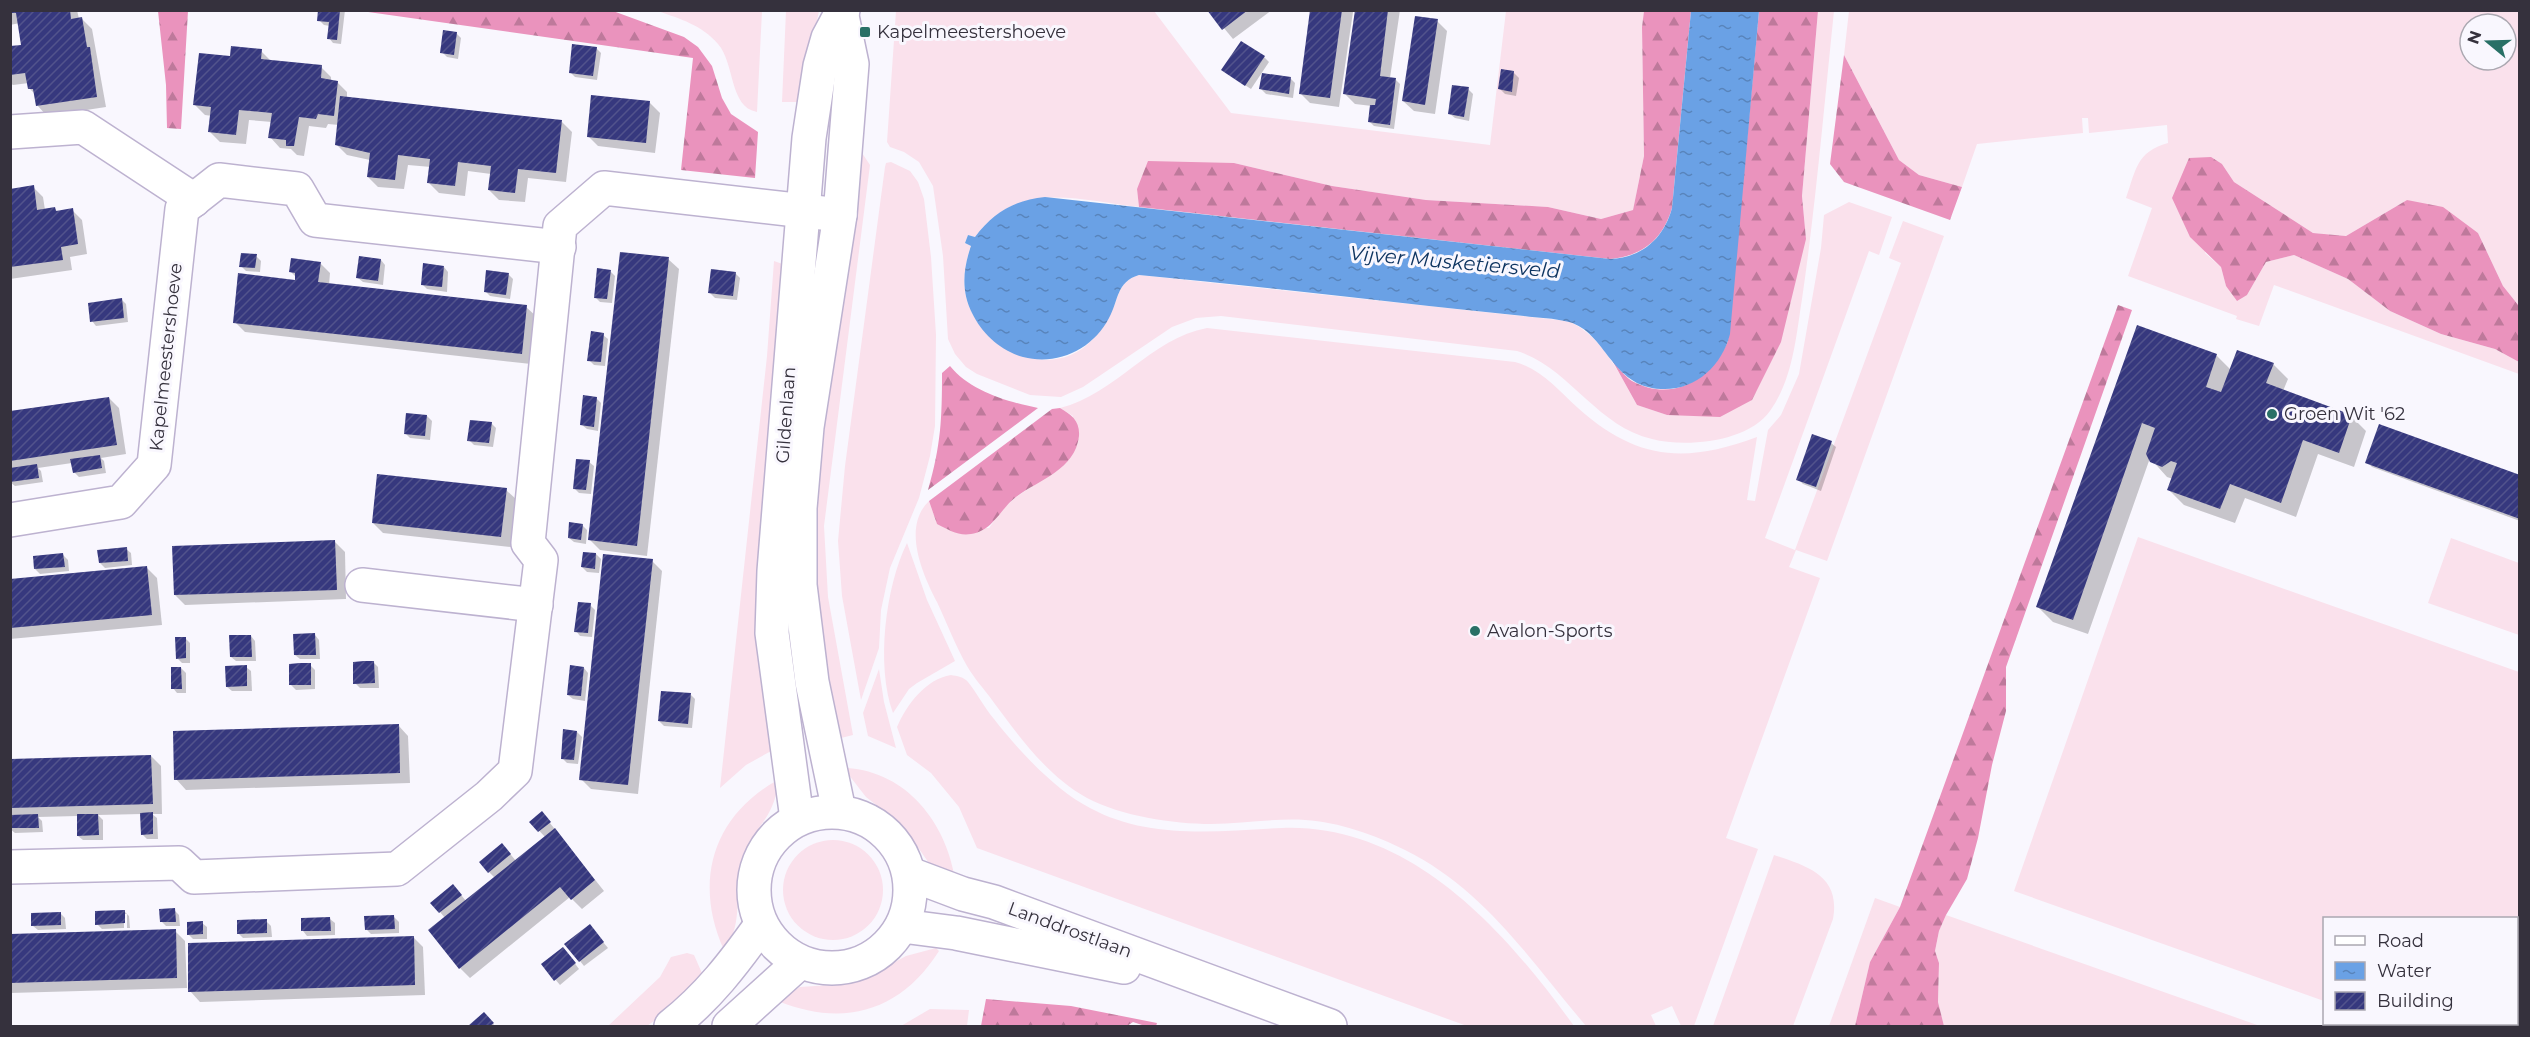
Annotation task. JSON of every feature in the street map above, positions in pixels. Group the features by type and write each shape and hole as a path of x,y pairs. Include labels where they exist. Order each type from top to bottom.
{"street":[{"name":"Gildenlaan","path":"798,819 772,633 775,560 809,138 820,66 828,38 843,13"},
{"name":"Gildenlaan","path":"839,811 812,682 800,585 800,519 807,427 840,214 852,64 843,13"},
{"path":"10,132 83,127 194,200"},
{"name":"Kapelmeestershoeve","path":"10,520 121,502 154,465 182,209 219,180 297,189 315,220 558,247"},
{"path":"10,867 178,863 194,878 397,869 489,796 515,771 541,560 528,543 560,226 604,188 840,214"},
{"path":"362,585 536,605"},
{"path":"839,811 859,815 877,824 892,838 903,855 910,874 910,901 902,926 888,945 869,959 847,967 823,968 800,962 777,947 761,925 755,905 753,884 757,864 766,846 780,830 798,819 818,812 839,811"},
{"name":"Landdrostlaan","path":"910,874 963,894 994,902 1330,1026"},
{"path":"671,1026 697,1006 721,980 761,925"},
{"name":"Landdrostlaan","path":"902,926 956,933 1229,989"},
{"path":"729,1026 800,962"}],"shaded area":[{"path":"658,11 762,11 757,112 741,102 723,52 712,37 690,23"},
{"path":"786,11 819,11 800,100 797,102 782,102"},
{"path":"896,11 1154,11 1231,113 1490,145 1506,11 1644,11 1642,27 1644,156 1633,210 1601,219 1548,207 1426,200 1332,186 1234,163 1137,188 1139,207 1071,198 1050,198 1029,200 1010,207 992,219 975,237 968,235 965,243 971,246 966,263 965,288 972,313 982,328 995,340 1026,357 1044,360 1061,358 1077,352 1092,340 1109,316 1124,285 1139,275 1568,321 1580,327 1600,346 1617,369 1637,405 1667,415 1806,239 1802,196 1818,11 1834,11 1807,263 1789,372 1778,399 1760,421 1732,436 1698,442 1666,442 1632,432 1615,422 1553,370 1517,351 1221,316 1196,318 1172,327 1083,387 1061,397 1030,395 977,374 966,367 955,354 948,339 943,256 933,186 919,162 904,152 890,147 887,142"},
{"path":"1849,11 2519,11 2519,306 2503,286 2478,233 2407,200 2346,236 2313,233 2234,182 2222,164 2205,253 2221,267 2226,286 2247,295 2266,262 2294,255 2348,279 2390,311 2441,334 2495,349 2519,362 2519,374 2274,285 2259,326 2128,276 2152,208 2126,198 2135,171 2143,157 2149,151 2168,143 2167,125 2089,133 2088,118 2082,118 2083,133 1977,144 1962,187 1919,175 1899,160 1844,55"},
{"path":"856,153 862,153 870,165 824,526 828,597 853,735 837,739 809,546"},
{"path":"891,162 910,171 918,182 924,199 931,257 936,335 935,426 919,498 890,568 881,610 879,648 861,700 842,596 838,541 845,466 885,167 886,163"},
{"path":"1849,202 1892,217 1879,255 1869,251 1765,538 1795,550 1901,263 1889,258 1903,221 1944,236 1827,561 1796,550 1789,567 1820,578 1726,838 1758,849 1694,1026 1681,1026 1672,1006 1651,1015 1656,1026 1586,1026 1504,928 1459,885 1433,866 1405,850 1369,834 1331,823 1305,820 1211,824 1164,821 1115,810 1087,798 1072,789 1046,767 976,679 959,650 926,578 917,550 916,537 921,512 929,501 937,524 989,528 1002,510 1031,487 1073,416 1060,408 1099,391 1168,343 1207,328 1515,362 1541,375 1599,425 1620,438 1641,447 1662,452 1707,451 1757,437 1747,500 1755,501 1768,430 1781,415 1799,374 1821,248 1824,215"},
{"path":"774,261 788,266 761,633 764,699 773,750 746,765 720,788 767,356"},
{"path":"2138,537 2519,672 2519,1026 2393,1025 2518,1025 2518,917 2323,917 2323,1001 2014,891"},
{"path":"2451,538 2519,563 2519,635 2428,603"},
{"path":"907,543 927,600 955,661 909,689 893,713 885,673 885,627 893,582"},
{"path":"879,669 884,702 896,748 868,736 863,713"},
{"path":"951,675 968,682 1004,731 1051,780 1090,808 1113,818 1136,825 1184,831 1282,828 1329,831 1372,844 1413,864 1451,890 1486,921 1518,955 1574,1026 1467,1026 977,848 959,807 931,773 907,755 897,727 918,694 933,682"},
{"path":"847,768 888,779 920,804 933,820 943,839 955,879 931,866 903,826 866,797 845,770"},
{"path":"776,781 778,783 776,796 772,806 743,857 738,881 735,928 724,950 710,901 710,877 714,855 723,833 736,814 754,796"},
{"path":"833,840 852,843 869,854 880,871 883,890 880,909 869,926 852,937 833,940 814,937 797,926 786,909 783,890 786,871 797,854 814,843"},
{"path":"1774,855 1809,868 1826,882 1832,892 1833,919 1793,1026 1713,1026"},
{"path":"1875,898 1900,907 1870,962 1855,1026 1829,1026"},
{"path":"1946,915 2260,1026 1944,1026 1938,1002 1939,963 1935,951 1939,931"},
{"path":"936,948 939,951 907,988 869,1009 848,1013 826,1013 802,1009 778,1001 800,987 845,984 864,979 906,956"},
{"path":"687,953 694,955 705,980 688,996 647,1026 608,1026 660,977 671,957"},
{"path":"930,1009 969,1010 967,1026 901,1026"}],"green space":[{"path":"158,11 188,11 181,129 167,128 166,85"},
{"path":"361,11 613,11 684,37 698,47 712,66 722,98 731,114 758,132 755,178 681,170 693,58"},
{"path":"1644,11 1691,11 1672,208 1657,237 1642,250 1632,254 1610,259 1139,207 1137,189 1148,161 1234,163 1332,186 1426,200 1548,207 1601,219 1633,210 1644,156 1642,27"},
{"path":"1759,11 1818,11 1802,196 1806,239 1781,342 1752,400 1720,417 1667,415 1637,405 1612,360 1632,381 1661,390 1675,388 1701,377 1721,355 1728,341"},
{"path":"1844,55 1899,160 1919,175 1962,187 1950,220 1844,182 1830,164"},
{"path":"2211,157 2222,164 2234,182 2313,233 2346,236 2407,200 2443,207 2478,233 2503,286 2519,306 2519,362 2495,349 2441,334 2390,311 2348,279 2294,255 2266,262 2247,295 2237,301 2226,286 2221,267 2190,237 2172,198 2189,158"},
{"path":"2118,305 2132,310 2006,667 2006,711 1992,765 1978,838 1967,879 1939,931 1935,951 1939,963 1938,1002 1944,1026 1855,1026 1870,962 1900,907"},
{"path":"950,366 958,375 979,389 1002,399 1038,408 928,490 940,432 942,373"},
{"path":"1060,408 1074,419 1079,431 1076,448 1064,465 1016,497 991,524 979,532 962,534 937,524 929,501 1052,409"},
{"path":"986,999 1071,1006 1157,1023 1156,1026 1145,1026 1133,1022 1127,1026 981,1026"}],"water":[{"name":"Vijver Musketiersveld","path":"1691,11 1759,11 1730,334 1714,366 1696,381 1685,386 1661,389 1644,386 1620,370 1592,336 1582,328 1569,322 1552,319 1139,275 1122,287 1109,318 1094,338 1084,346 1061,357 1036,359 1007,351 993,341 976,321 968,305 964,280 971,246 965,243 968,235 975,237 989,221 1005,209 1024,201 1045,197 1610,259 1632,255 1657,237 1672,208"}],"building":[{"path":"10,10 70,10 71,19 82,17 87,47 90,47 97,97 36,106 33,89 28,89 25,73 10,75 10,46 21,45 16,13 10,13"},
{"path":"318,10 340,10 337,40 327,39 329,22 317,21"},
{"path":"1207,10 1248,10 1222,30"},
{"path":"1310,10 1342,10 1330,98 1299,94"},
{"path":"1355,10 1388,10 1380,76 1396,78 1390,125 1368,122 1370,105 1375,105 1376,99 1343,94"},
{"path":"1415,16 1438,19 1425,105 1402,101"},
{"path":"443,30 457,32 454,55 440,53"},
{"path":"1241,41 1265,56 1245,86 1221,70"},
{"path":"572,44 597,47 593,76 569,73"},
{"path":"231,46 262,49 261,59 322,65 321,78 338,81 334,116 318,114 316,119 299,117 294,146 286,146 286,140 268,138 272,113 239,110 236,135 208,132 211,107 193,105 199,53 230,56"},
{"path":"1501,69 1514,71 1512,92 1498,89"},
{"path":"1262,73 1291,77 1289,94 1259,89"},
{"path":"1452,85 1469,87 1464,117 1448,114"},
{"path":"591,95 650,101 646,143 587,137"},
{"path":"340,96 562,120 556,173 518,169 515,193 488,190 491,166 458,162 455,186 427,183 430,159 398,155 395,180 367,177 370,153 335,145"},
{"path":"34,185 37,210 55,207 56,211 73,208 78,244 61,247 63,260 10,267 10,189"},
{"path":"620,252 669,257 637,546 588,540"},
{"path":"241,253 257,254 255,268 239,267"},
{"path":"359,256 381,259 378,281 356,278"},
{"path":"291,258 321,262 318,282 527,305 522,354 233,323 238,273 295,280 295,273 289,272"},
{"path":"423,263 444,266 442,287 421,285"},
{"path":"597,268 611,270 607,299 594,298"},
{"path":"711,269 736,272 733,296 708,293"},
{"path":"486,270 509,273 506,295 484,292"},
{"path":"122,298 124,318 90,322 88,303"},
{"path":"2137,325 2217,354 2206,387 2221,392 2237,350 2274,363 2266,383 2352,415 2339,453 2303,440 2281,503 2230,484 2220,509 2167,490 2177,463 2171,461 2162,467 2150,462 2146,454 2155,428 2142,423 2073,620 2036,607"},
{"path":"591,331 604,333 601,362 587,361"},
{"path":"583,395 597,397 594,427 580,425"},
{"path":"109,397 117,445 10,461 10,411"},
{"path":"406,413 427,415 425,436 404,434"},
{"path":"470,420 492,422 489,443 467,441"},
{"path":"2379,424 2520,475 2520,519 2365,463"},
{"path":"1812,434 1832,441 1816,487 1796,480"},
{"path":"100,455 102,468 73,473 70,459"},
{"path":"576,459 590,460 586,490 573,489"},
{"path":"37,464 39,478 10,482 10,468"},
{"path":"377,474 507,488 501,537 372,523"},
{"path":"569,522 583,524 581,540 568,538"},
{"path":"335,540 337,590 174,595 172,546"},
{"path":"127,547 128,561 99,563 97,550"},
{"path":"583,552 596,553 595,569 581,567"},
{"path":"63,553 65,567 34,569 33,556"},
{"path":"603,554 653,559 628,785 579,780"},
{"path":"147,566 152,615 10,628 10,579"},
{"path":"578,602 591,603 588,633 574,632"},
{"path":"315,633 316,655 294,655 293,634"},
{"path":"229,635 251,635 252,657 230,657"},
{"path":"175,637 186,637 186,658 176,659"},
{"path":"374,661 375,683 353,684 353,662"},
{"path":"311,663 311,685 289,685 289,664"},
{"path":"247,665 247,686 226,687 225,666"},
{"path":"570,665 584,667 581,696 567,695"},
{"path":"171,667 181,667 182,689 171,689"},
{"path":"661,691 691,693 688,724 658,721"},
{"path":"399,724 400,773 174,780 173,731"},
{"path":"563,729 577,731 574,760 561,759"},
{"path":"151,755 153,804 10,808 10,759"},
{"path":"542,811 551,822 538,832 529,822"},
{"path":"153,812 153,834 141,835 140,813"},
{"path":"38,814 39,828 10,828 10,815"},
{"path":"77,814 98,814 99,835 77,836"},
{"path":"555,828 595,880 571,900 560,887 459,969 428,930"},
{"path":"502,843 511,854 488,873 479,862"},
{"path":"453,884 462,895 439,913 430,903"},
{"path":"175,908 176,922 160,922 159,909"},
{"path":"125,910 125,923 95,925 95,911"},
{"path":"61,912 61,925 31,926 31,913"},
{"path":"394,915 395,929 365,930 364,916"},
{"path":"330,917 331,931 301,931 301,918"},
{"path":"267,919 267,933 237,934 237,920"},
{"path":"203,921 203,934 187,935 187,922"},
{"path":"590,924 604,942 579,962 564,944"},
{"path":"176,929 177,978 10,983 10,934"},
{"path":"414,936 415,985 188,992 188,943"},
{"path":"563,947 576,963 554,981 541,964"},
{"path":"484,1012 494,1023 490,1026 468,1026"}],"place":[{"name":"Kapelmeestershoeve","path":"865,32"},
{"name":"Groen Wit '62","path":"2272,414"},
{"name":"Avalon-Sports","path":"1475,631"}]}
